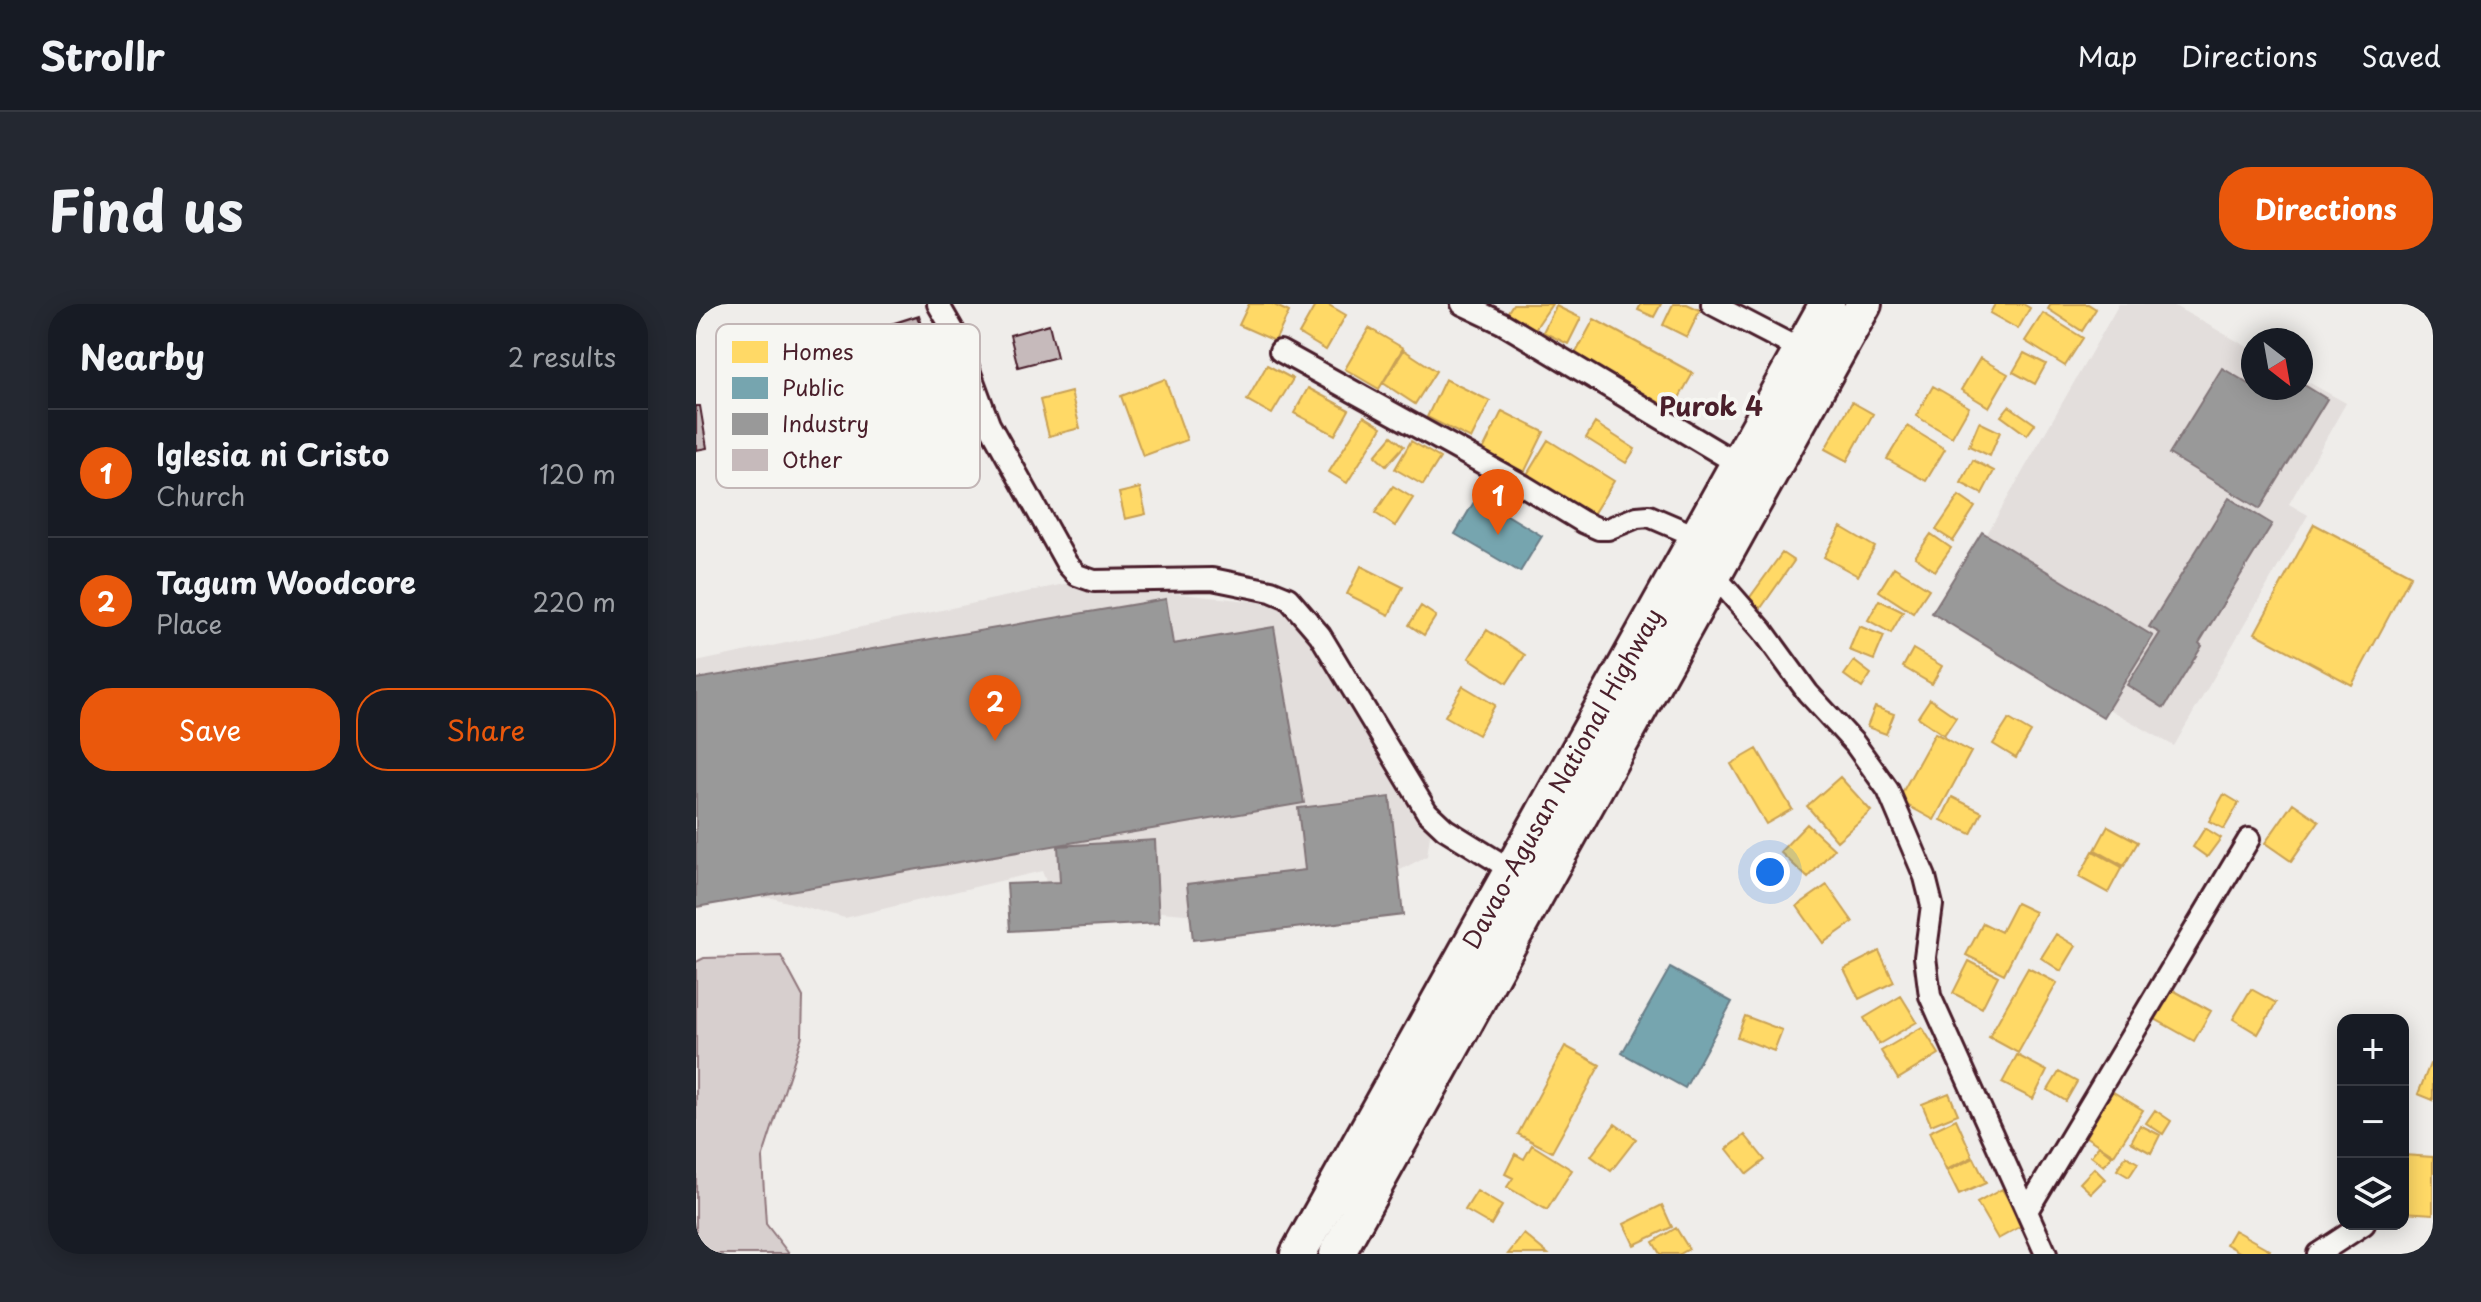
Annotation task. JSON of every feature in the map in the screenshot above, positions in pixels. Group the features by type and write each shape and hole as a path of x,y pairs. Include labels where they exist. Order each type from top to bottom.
{"highway":[{"name":"Davao-Agusan National Highway","path":"1298,1254 1827,304"},
{"name":"Davao-Agusan National Highway","path":"1337,1254 1864,304"}],"street":[{"path":"938,304 950,324"},
{"path":"1462,304 1502,323 1738,464"},
{"path":"1712,304 1801,350"},
{"path":"1280,351 1583,522 1599,529 1608,529 1637,517 1649,516 1698,537"},
{"path":"980,400 989,424 1067,564 1077,575 1094,581 1212,579 1271,591 1288,598 1320,635 1427,812 1445,829 1542,887"},
{"path":"1715,576 1763,631 1808,693 1855,744 1888,790 1925,877 1932,905 1925,957 1930,996 2027,1211 2038,1251"},
{"path":"2027,1211 2249,839"},
{"path":"2318,1254 2355,1230"}],"shaded area":[{"path":"2119,304 2171,304 2241,343 2241,400 2313,400 2313,385 2346,403 2289,504 2308,515 2174,746 1941,614"},
{"path":"1069,583 1290,605 1431,828 1427,856 1381,880 1221,917 1054,903 1042,871 845,918 773,898 696,897 696,662"},
{"path":"781,956 803,997 802,1036 762,1159 766,1224 789,1254 696,1254 696,962 704,958"}],"building: Homes":[{"path":"1249,304 1272,304 1289,312 1275,341 1239,325"},
{"path":"1316,304 1327,304 1346,315 1326,350 1299,334"},
{"path":"1513,304 1552,304 1533,332 1506,315"},
{"path":"1641,304 1661,304 1654,317 1638,310"},
{"path":"1673,304 1687,304 1700,310 1687,337 1663,325"},
{"path":"1995,304 2023,304 2030,308 2018,329 1990,313"},
{"path":"2051,304 2088,304 2096,309 2082,331 2048,309"},
{"path":"1556,306 1581,318 1568,344 1543,332"},
{"path":"2043,313 2083,338 2065,366 2025,341"},
{"path":"1594,319 1693,373 1670,414 1572,360"},
{"path":"1369,328 1403,348 1379,389 1345,369"},
{"path":"1404,350 1436,371 1415,404 1383,383"},
{"path":"2024,353 2046,364 2035,384 2013,372"},
{"path":"1980,358 2008,374 1989,407 1961,390"},
{"path":"1267,365 1293,379 1272,414 1247,400"},
{"path":"1165,379 1187,440 1143,456 1121,396"},
{"path":"1445,379 1490,401 1471,439 1427,417"},
{"path":"1933,386 1969,407 1952,437 1916,416"},
{"path":"1308,388 1349,410 1335,435 1294,413"},
{"path":"1071,392 1080,428 1049,436 1040,400"},
{"path":"1852,402 1873,414 1847,461 1825,449"},
{"path":"2009,406 2035,424 2027,435 2001,416"},
{"path":"1502,411 1544,432 1523,475 1481,454"},
{"path":"1364,416 1382,427 1347,483 1329,472"},
{"path":"1979,422 2000,432 1990,456 1969,446"},
{"path":"1595,423 1635,449 1626,463 1586,438"},
{"path":"1907,426 1945,449 1926,481 1887,459"},
{"path":"1392,436 1404,446 1386,466 1375,456"},
{"path":"1548,440 1614,481 1588,522 1523,481"},
{"path":"1411,441 1440,458 1423,485 1395,469"},
{"path":"1973,460 1994,471 1982,494 1961,483"},
{"path":"1393,486 1413,498 1395,526 1375,513"},
{"path":"1140,488 1146,514 1125,519 1119,493"},
{"path":"1959,496 1975,507 1953,541 1936,530"},
{"path":"2314,524 2411,575 2352,685 2255,633"},
{"path":"1841,527 1875,547 1858,576 1824,557"},
{"path":"1931,534 1951,548 1935,571 1915,557"},
{"path":"1782,553 1794,561 1761,608 1748,600"},
{"path":"1361,566 1403,587 1389,615 1347,594"},
{"path":"1894,567 1929,589 1913,613 1879,591"},
{"path":"1879,600 1903,612 1891,633 1868,620"},
{"path":"1421,606 1436,616 1424,635 1409,625"},
{"path":"1859,626 1884,636 1874,660 1849,650"},
{"path":"1487,630 1525,655 1507,683 1469,658"},
{"path":"1913,649 1942,666 1932,684 1903,667"},
{"path":"1854,661 1871,674 1862,688 1844,675"},
{"path":"1463,686 1495,705 1478,735 1445,716"},
{"path":"1930,699 1956,717 1944,735 1918,717"},
{"path":"1875,707 1894,714 1886,734 1867,727"},
{"path":"2009,719 2031,732 2016,758 1993,744"},
{"path":"1935,733 1971,752 1934,820 1898,800"},
{"path":"1757,749 1792,809 1766,824 1731,764"},
{"path":"1840,777 1871,811 1837,841 1807,806"},
{"path":"2224,794 2239,803 2224,829 2209,821"},
{"path":"1952,797 1982,812 1971,834 1941,820"},
{"path":"2293,803 2319,821 2291,861 2265,843"},
{"path":"1807,824 1834,849 1808,878 1780,852"},
{"path":"2108,826 2138,842 2124,866 2095,850"},
{"path":"2205,828 2221,838 2207,857 2193,847"},
{"path":"2093,851 2122,867 2108,893 2079,877"},
{"path":"1827,885 1853,922 1823,943 1797,906"},
{"path":"2016,903 2035,912 2004,974 1966,955 1983,923 2001,932"},
{"path":"2056,934 2076,946 2061,971 2041,958"},
{"path":"1879,951 1894,982 1859,999 1844,969"},
{"path":"1969,961 1998,976 1982,1008 1953,993"},
{"path":"2028,968 2057,983 2018,1053 1989,1037"},
{"path":"2171,989 2211,1011 2194,1041 2155,1019"},
{"path":"2251,989 2276,1003 2258,1034 2233,1019"},
{"path":"1901,996 1917,1022 1879,1044 1864,1018"},
{"path":"1745,1016 1782,1030 1774,1051 1737,1037"},
{"path":"1922,1027 1939,1054 1898,1079 1881,1051"},
{"path":"1565,1046 1600,1065 1552,1152 1518,1134"},
{"path":"2017,1055 2047,1071 2033,1099 2002,1083"},
{"path":"2430,1064 2433,1065 2433,1100 2418,1094"},
{"path":"2059,1072 2077,1082 2066,1101 2048,1090"},
{"path":"2110,1090 2143,1110 2114,1155 2083,1135"},
{"path":"1949,1093 1958,1114 1931,1125 1922,1104"},
{"path":"2155,1110 2171,1121 2163,1134 2146,1123"},
{"path":"1956,1119 1973,1157 1946,1170 1929,1132"},
{"path":"1615,1124 1636,1139 1611,1171 1591,1156"},
{"path":"2140,1125 2160,1135 2151,1153 2131,1142"},
{"path":"1745,1135 1765,1160 1747,1174 1727,1149"},
{"path":"1532,1145 1572,1170 1547,1210 1507,1187 1513,1178 1505,1174 1515,1154 1524,1159"},
{"path":"2099,1146 2112,1156 2104,1166 2091,1156"},
{"path":"2409,1155 2433,1157 2433,1214 2409,1212"},
{"path":"2126,1156 2138,1163 2129,1177 2117,1170"},
{"path":"1974,1158 1986,1183 1959,1195 1947,1171"},
{"path":"2094,1168 2105,1179 2091,1193 2080,1183"},
{"path":"2002,1189 2023,1225 1998,1239 1977,1203"},
{"path":"1477,1191 1502,1206 1491,1225 1465,1210"},
{"path":"1662,1205 1672,1227 1634,1245 1624,1224"},
{"path":"1676,1228 1689,1249 1680,1254 1660,1254 1653,1242"},
{"path":"2234,1230 2270,1250 2267,1254 2243,1254 2226,1244"},
{"path":"1524,1234 1548,1254 1508,1254"}],"building: Public":[{"path":"1477,497 1542,536 1520,572 1455,534"},
{"path":"1670,968 1732,1002 1685,1088 1622,1053"}],"building: Industry":[{"path":"2222,368 2241,379 2241,400 2313,400 2313,390 2327,399 2260,509 2169,454"},
{"path":"2229,498 2272,524 2199,643 2202,646 2164,708 2127,685 2160,633 2149,627"},
{"path":"1982,532 2153,636 2103,717 1932,613"},
{"path":"1166,599 1173,644 1274,627 1304,803 696,907 696,679"},
{"path":"1390,797 1403,915 1193,940 1187,884 1305,870 1298,808"},
{"path":"1155,840 1159,923 1010,931 1007,884 1060,882 1058,846"}],"building: Other":[{"path":"919,315 922,324 891,324"},
{"path":"917,316 920,324 892,324"},
{"path":"1049,324 1057,357 1018,367 1010,335"},
{"path":"696,406 700,406 707,448 696,450"}],"place":[{"name":"Iglesia ni Cristo","path":"1498,535"},
{"name":"Tagum Woodcore","path":"995,741"}],"district":[{"name":"Purok 4","path":"1711,407"}]}
